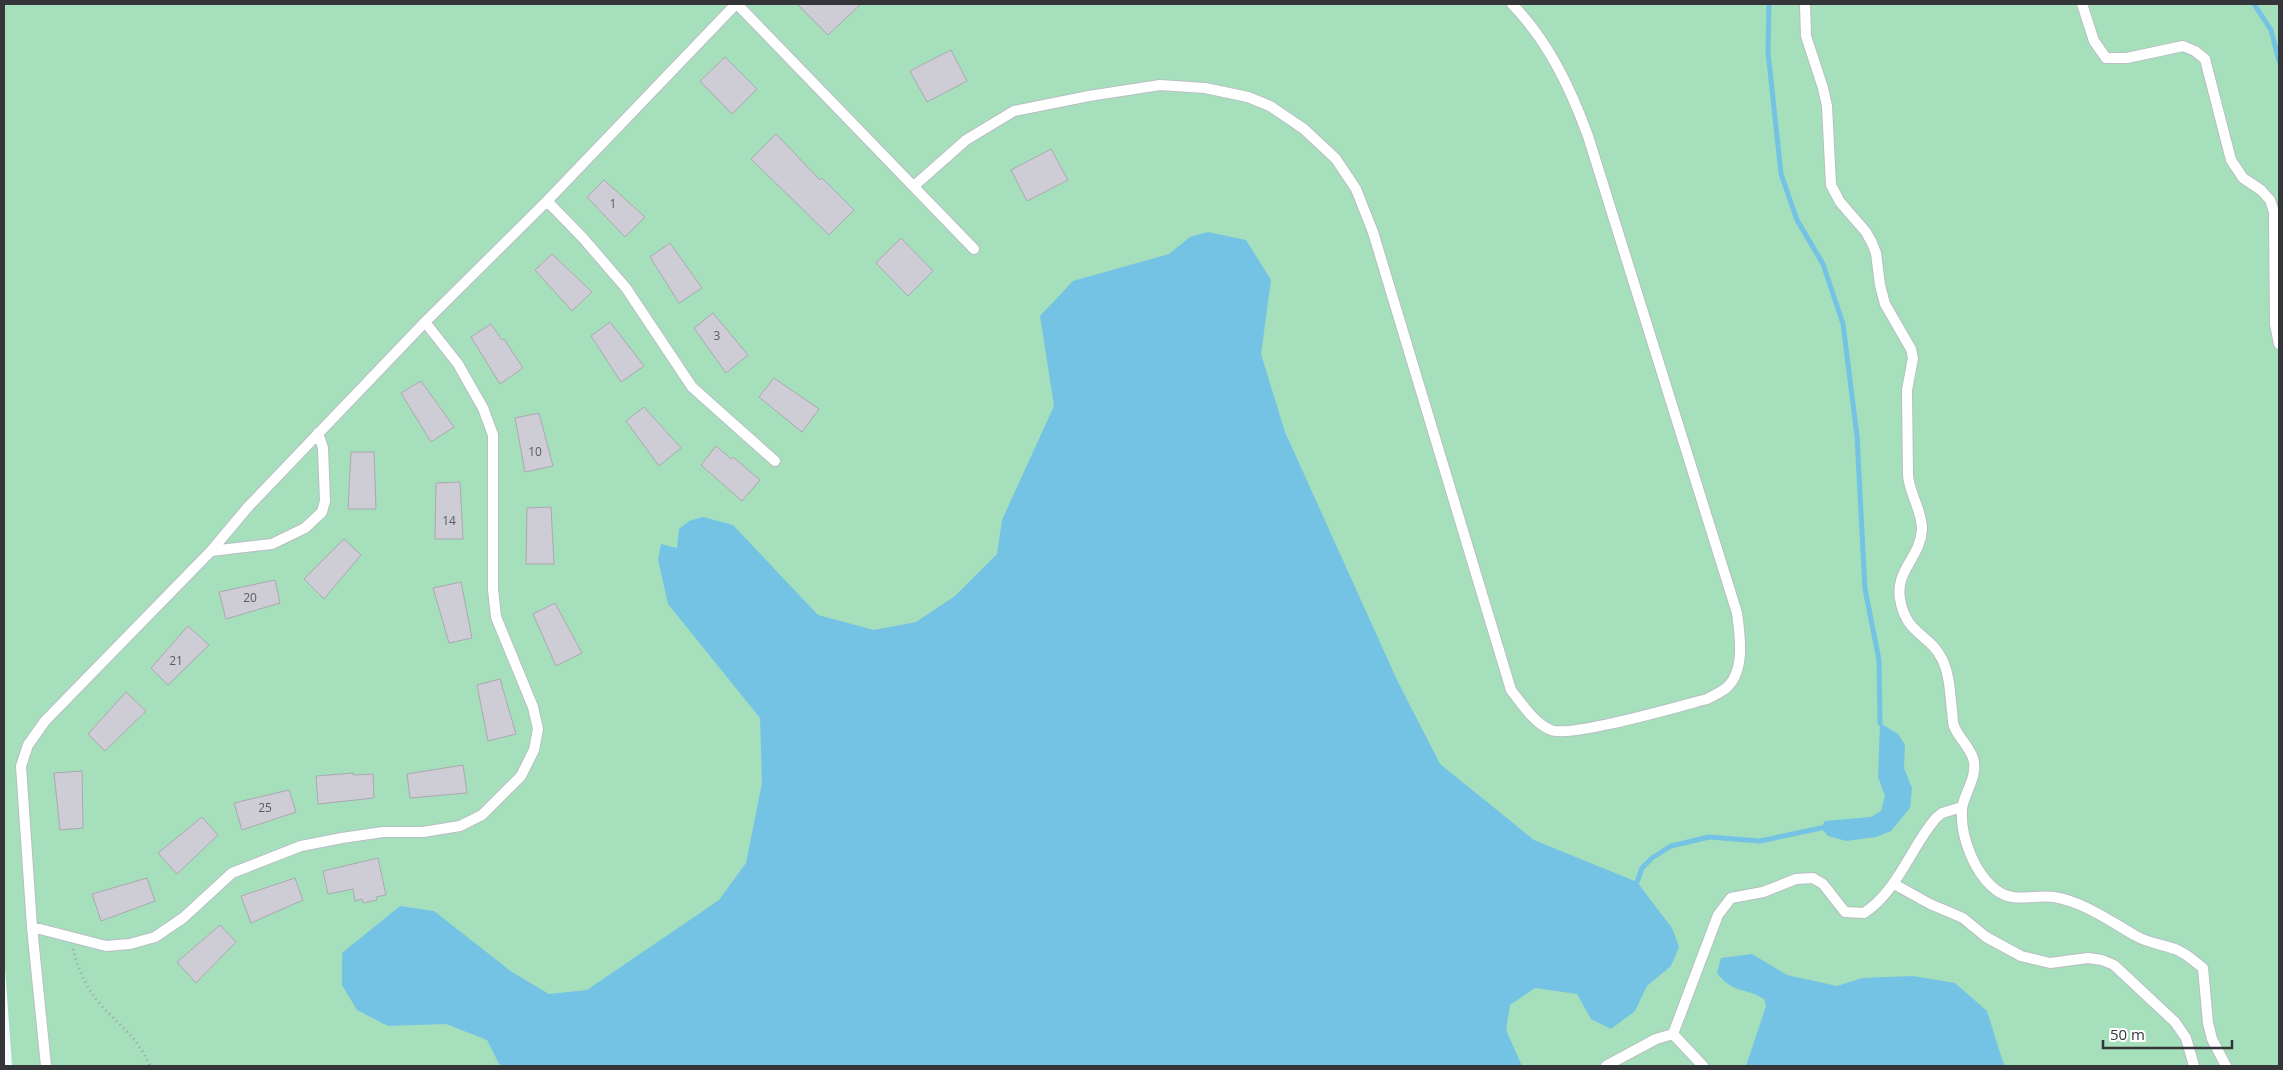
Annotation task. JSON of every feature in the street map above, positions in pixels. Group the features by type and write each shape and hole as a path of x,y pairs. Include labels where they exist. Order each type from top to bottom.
{"lane":[{"path":"46,1066 32,927 22,766 28,745 45,721 211,551 248,507 424,322 547,201 736,4 974,249"},
{"path":"914,186 966,140 1014,111 1088,96 1160,85 1205,88 1248,97 1270,106 1304,129 1336,159 1356,190 1373,232 1511,690 1532,716 1551,730 1574,732 1707,699 1726,688 1738,669 1741,642 1737,613 1588,136 1572,93 1544,42 1512,4"},
{"path":"1805,4 1806,36 1827,106 1831,185 1840,202 1866,232 1872,243 1876,253 1880,285 1885,304 1911,349 1913,358 1907,390 1908,475 1909,487 1921,518 1922,530 1919,546 1900,580 1900,598 1905,618 1938,652 1943,661 1950,686 1953,725 1974,759 1971,782 1962,807 1966,842 1989,885 2001,894 2017,898 2053,897 2072,902 2113,921 2154,944 2176,949 2192,958 2203,968 2208,1023 2212,1039 2226,1066"},
{"path":"2082,4 2094,41 2106,58 2127,58 2183,46 2196,51 2205,60 2231,160 2243,178 2261,190 2270,200 2274,212 2275,324 2279,344"},
{"path":"547,201 583,238 626,288 692,387 775,461"},
{"path":"32,927 106,946 130,944 155,937 183,918 232,872 301,846 383,832 423,832 460,826 482,815 521,776 534,750 538,729 533,707 496,617 493,590 492,434 483,408 458,364 424,322"},
{"path":"211,551 272,544 305,528 322,512 326,501 324,457 318,433"},
{"path":"1674,1034 1718,915 1731,898 1763,892 1796,879 1813,878 1823,884 1841,910 1856,914 1869,910 1894,884 1901,869 1936,818 1942,813 1962,807"},
{"path":"1894,884 1930,904 1963,918 1986,937 2021,956 2050,963 2088,958 2102,960 2114,965 2175,1022 2186,1038 2194,1066"},
{"path":"1606,1066 1656,1039 1674,1034"},
{"path":"1674,1034 1703,1066"}],"path":[{"path":"70,937 77,965 85,982 101,1005 141,1046 150,1066"}],"green space":[{"path":"4,4 2279,4 2279,1066 12,1066 4,954"}],"water":[{"path":"1208,232 1246,240 1271,280 1261,354 1285,432 1397,680 1440,764 1534,840 1637,882 1672,928 1679,947 1671,966 1647,986 1635,1011 1611,1029 1591,1019 1577,994 1535,988 1510,1005 1506,1030 1522,1066 500,1066 487,1040 446,1024 388,1026 357,1010 342,985 342,953 400,906 434,911 512,972 549,994 587,990 719,900 746,863 762,783 760,718 668,604 658,560 661,544 677,548 679,529 689,521 703,517 733,525 818,615 874,630 916,622 955,596 997,554 1002,520 1054,406 1040,316 1073,281 1169,254 1190,237"},
{"path":"1880,723 1898,734 1905,745 1904,768 1912,788 1910,808 1891,831 1876,837 1846,841 1828,836 1821,828 1825,821 1871,817 1881,811 1885,796 1878,777"},
{"path":"1752,954 1787,975 1837,986 1862,978 1913,976 1955,983 1987,1011 2003,1062 2006,1066 1746,1066 1766,1006 1764,999 1728,984 1717,973 1721,958"}],"building":[{"path":"797,4 861,4 828,35"},
{"path":"951,50 967,81 927,102 910,71"},
{"path":"725,57 757,89 732,114 700,81"},
{"path":"776,134 820,180 822,178 854,210 829,235 751,159"},
{"path":"1051,149 1068,180 1027,201 1011,170"},
{"path":"604,180 645,217 625,237 587,197"},
{"path":"901,238 933,271 908,296 876,263"},
{"path":"670,243 702,288 679,303 650,257"},
{"path":"552,254 592,292 572,311 535,270"},
{"path":"713,313 748,355 726,373 694,328"},
{"path":"610,322 644,366 621,382 591,336"},
{"path":"491,324 502,340 504,339 523,368 500,384 471,337"},
{"path":"774,378 819,409 802,432 759,397"},
{"path":"421,381 454,427 431,442 401,393"},
{"path":"644,407 681,448 659,466 626,421"},
{"path":"539,413 553,466 525,472 515,418"},
{"path":"716,446 731,459 733,457 760,480 742,501 701,465"},
{"path":"351,452 374,452 376,509 348,509"},
{"path":"460,482 463,539 435,539 436,483"},
{"path":"551,507 554,564 526,564 527,508"},
{"path":"344,539 361,555 324,599 304,579"},
{"path":"275,580 280,603 226,619 219,592"},
{"path":"461,582 472,638 449,643 433,588"},
{"path":"555,603 582,653 556,666 533,614"},
{"path":"188,626 209,645 168,685 151,668"},
{"path":"500,679 516,734 488,741 477,685"},
{"path":"126,692 146,711 105,751 88,734"},
{"path":"463,765 467,793 410,798 407,774"},
{"path":"82,771 83,828 60,830 54,773"},
{"path":"353,773 353,775 373,774 374,798 318,804 316,776"},
{"path":"289,790 296,812 242,830 234,803"},
{"path":"202,817 218,835 177,874 158,853"},
{"path":"378,858 386,895 376,897 377,900 363,903 362,899 355,901 353,889 328,894 323,871"},
{"path":"147,878 155,901 101,921 92,894"},
{"path":"295,878 303,900 251,923 241,896"},
{"path":"220,925 236,942 196,983 177,962"}],"waterway":[{"path":"1769,4 1768,52 1781,174 1797,220 1823,264 1843,324 1857,436 1865,589 1879,660 1880,723"},
{"path":"2254,4 2271,30 2279,61"},
{"path":"1637,882 1642,868 1652,858 1671,846 1709,837 1760,841 1821,828"}]}
